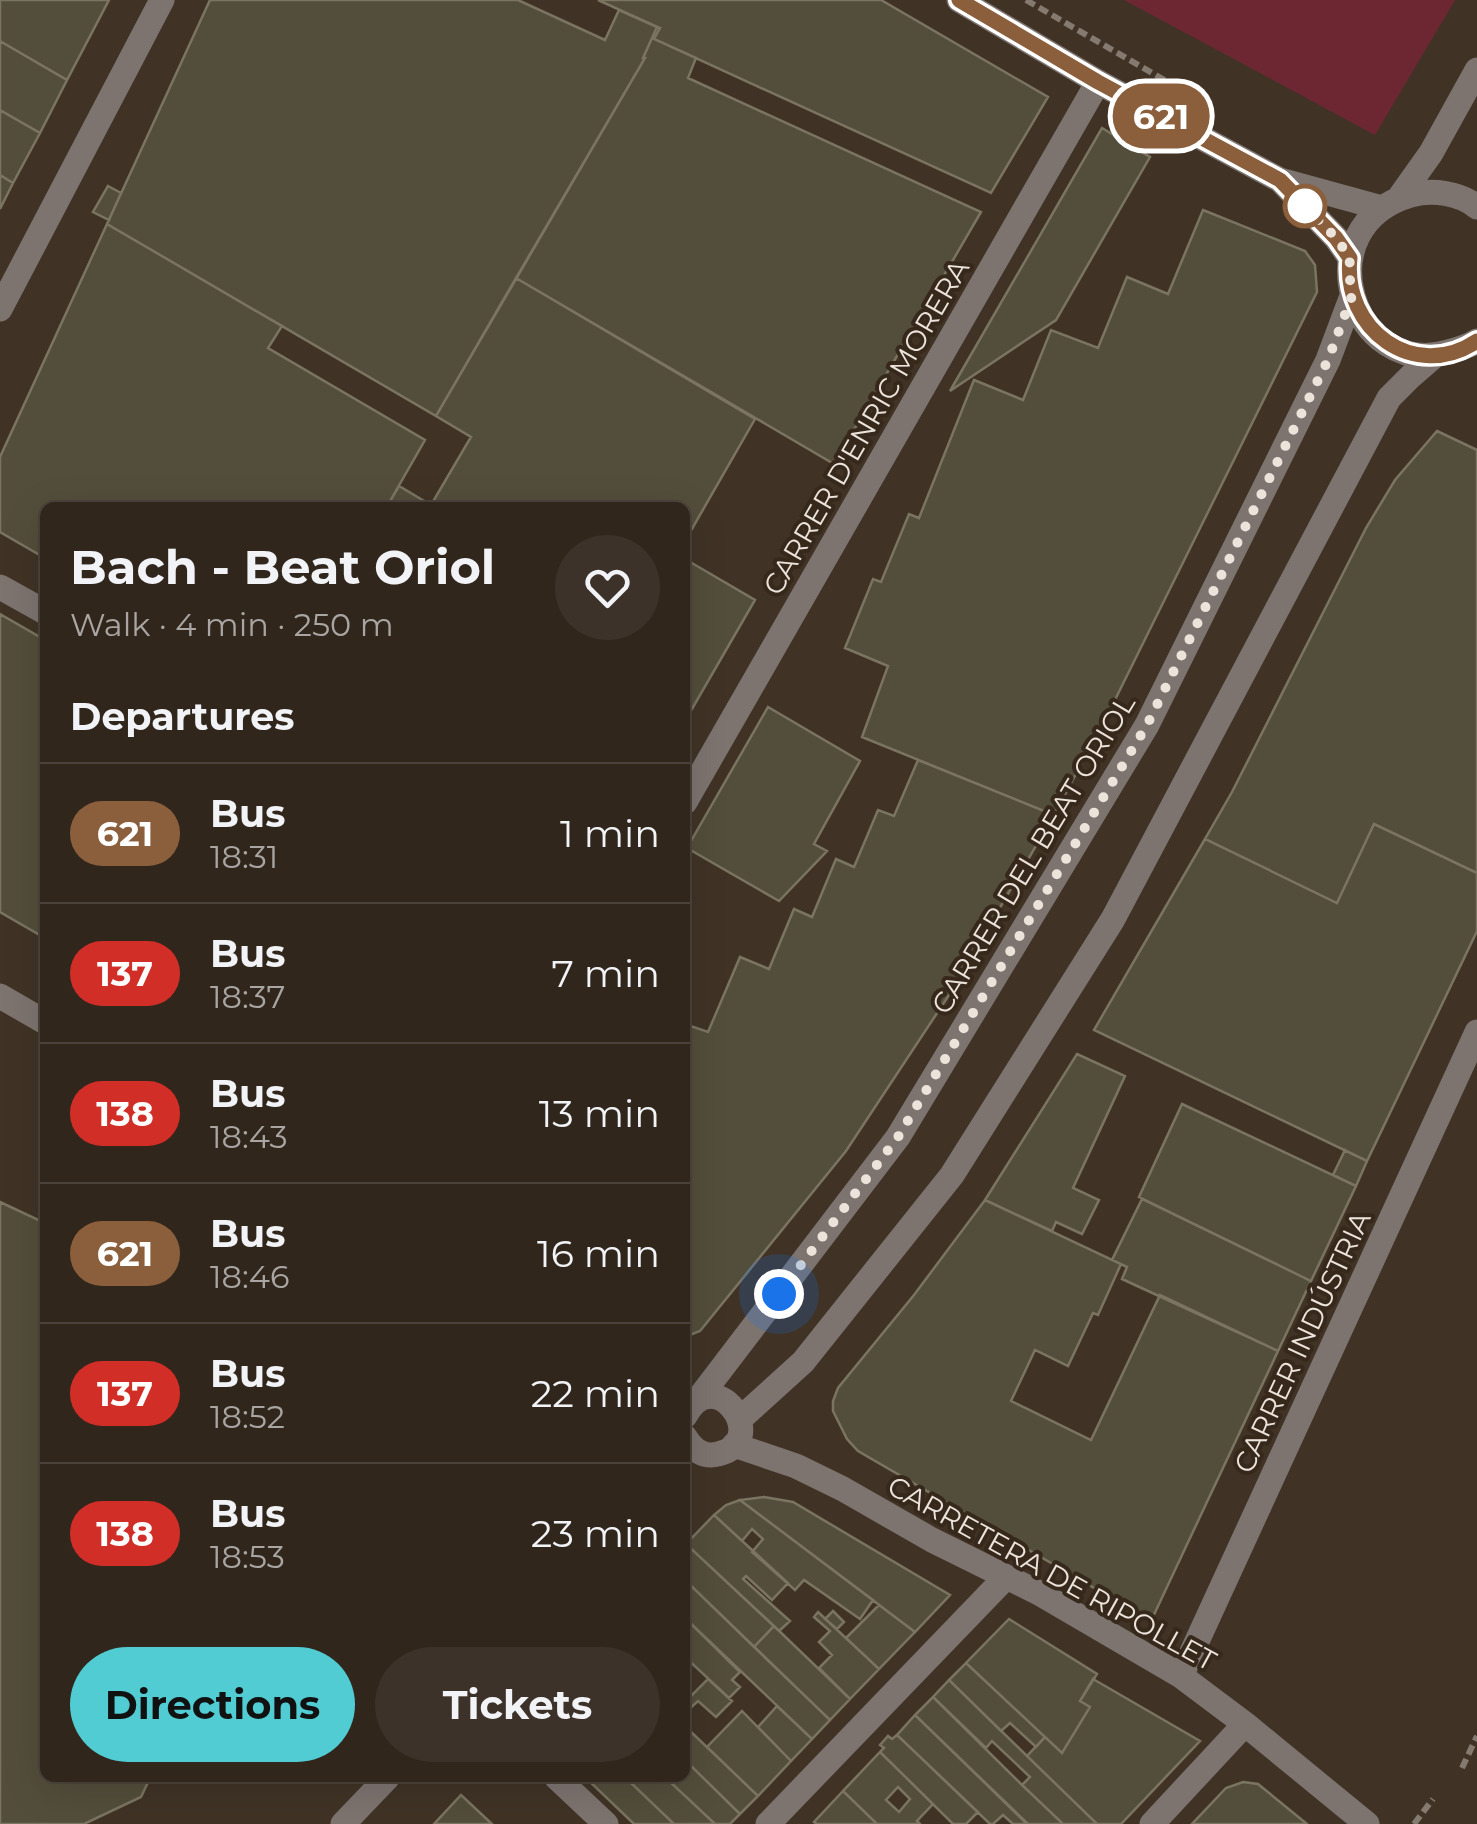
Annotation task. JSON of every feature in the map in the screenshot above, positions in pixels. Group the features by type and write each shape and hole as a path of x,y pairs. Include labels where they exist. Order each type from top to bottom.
{"street":[{"path":"0,309 162,0"},
{"path":"960,0 1098,82 1280,180 1390,203 1420,192 1440,192 1477,207"},
{"path":"1350,258 1364,226 1390,203 1431,153 1477,70"},
{"name":"CARRER D'ENRIC MORERA","path":"690,793 1098,82"},
{"path":"1280,180 1350,258"},
{"name":"CARRER DEL BEAT ORIOL","path":"1350,258 1352,296 1367,326 1381,340 1410,353 1434,356"},
{"name":"CARRER DEL BEAT ORIOL","path":"690,1409 898,1137 1147,725 1328,360 1352,296"},
{"path":"690,1451 720,1454 734,1445 739,1437 740,1419 803,1362 952,1175 1113,918 1389,398 1434,356 1477,341"},
{"path":"0,587 40,609"},
{"path":"0,996 40,1019"},
{"name":"CARRER INDÚSTRIA","path":"1181,1676 1477,1032"},
{"name":"CARRER DEL BEAT ORIOL","path":"690,1411 713,1397 736,1410 740,1419"},
{"name":"CARRETERA DE RIPOLLET","path":"734,1445 812,1474 1039,1593 1181,1676 1367,1824"},
{"path":"768,1824 1006,1577"},
{"path":"1152,1824 1245,1724"},
{"path":"343,1824 383,1782"},
{"path":"562,1782 606,1824"}],"path":[{"path":"1026,0 1208,105"},
{"path":"1462,1768 1477,1736"},
{"path":"1414,1824 1434,1799"}],"shaded area":[{"path":"1124,0 1455,0 1375,135"}],"building":[{"path":"0,0 109,0 67,80 0,41"},
{"path":"210,0 518,0 605,40 619,10 657,27 645,58 436,416 107,224"},
{"path":"598,0 881,0 1048,97 991,193 654,39 660,28"},
{"path":"657,27 660,28 654,39 696,58 688,78 981,212 834,464 516,278 645,58"},
{"path":"0,41 67,80 40,133 0,110"},
{"path":"0,110 40,133 13,183 0,175"},
{"path":"1102,128 1150,157 1056,320 950,391"},
{"path":"0,175 13,183 0,209"},
{"path":"108,186 121,193 109,220 93,212"},
{"path":"1203,210 1305,251 1315,265 1317,292 1054,815 862,737 888,666 845,648 873,579 881,582 909,514 919,518 974,380 1023,400 1051,330 1098,348 1127,277 1168,294"},
{"path":"107,224 282,326 268,348 425,440 389,502 40,502 40,555 0,532 0,457"},
{"path":"516,278 755,419 690,532 690,502 433,502 471,437 436,416"},
{"path":"1437,431 1477,450 1477,873 1374,824 1337,903 1205,839 1366,528 1395,480"},
{"path":"399,486 426,502 390,502"},
{"path":"690,562 755,600 690,712"},
{"path":"0,614 40,637 40,935 0,912"},
{"path":"768,707 860,761 814,844 827,851 779,901 690,850 690,843"},
{"path":"918,760 1054,815 949,995 846,1151 700,1331 690,1335 690,1026 708,1032 740,957 769,969 794,909 812,917 836,859 854,867 878,810 894,816"},
{"path":"1374,824 1477,873 1477,931 1367,1161 1094,1030 1205,839 1337,903"},
{"path":"1077,1054 1125,1076 1073,1188 1099,1200 1082,1234 1056,1222 1052,1231 985,1200"},
{"path":"1182,1104 1356,1186 1311,1281 1139,1197"},
{"path":"1345,1150 1367,1161 1356,1186 1333,1175"},
{"path":"1142,1199 1311,1281 1278,1351 1122,1279 1127,1267 1112,1260"},
{"path":"985,1200 1121,1264 1098,1315 1093,1313 1068,1366 1035,1350 1011,1401 1091,1440 1160,1295 1278,1351 1151,1621 858,1451 833,1411 838,1388"},
{"path":"0,1202 40,1221 40,1782 148,1782 141,1797 84,1824 0,1824"},
{"path":"764,1497 793,1502 950,1595 915,1632 740,1500"},
{"path":"740,1500 873,1600 860,1619 804,1580 795,1590 752,1552 763,1539 752,1529 742,1541 714,1515"},
{"path":"714,1515 788,1583 772,1600 746,1576 743,1579 790,1621 779,1631 690,1548 690,1540"},
{"path":"690,1548 774,1626 754,1647 690,1585"},
{"path":"690,1585 830,1720 812,1739 690,1623"},
{"path":"879,1605 915,1632 879,1669 846,1638"},
{"path":"833,1611 844,1622 837,1629 825,1619"},
{"path":"818,1612 879,1669 850,1699 819,1668 832,1655 819,1642 830,1631 814,1617"},
{"path":"1009,1619 1097,1674 1080,1701 1090,1707 1062,1753 966,1663"},
{"path":"690,1623 740,1672 732,1680 740,1687 729,1698 690,1662"},
{"path":"774,1626 850,1699 830,1720 754,1647"},
{"path":"966,1663 1045,1737 1036,1747 1010,1723 1001,1731 949,1680"},
{"path":"708,1679 732,1701 716,1717 698,1701 690,1708 692,1695"},
{"path":"1093,1679 1200,1741 1121,1824 1097,1824 1027,1756 1045,1737 1062,1753 1090,1707 1080,1701"},
{"path":"949,1680 1097,1824 1063,1824 1022,1785 1030,1777 992,1741 986,1748 933,1697"},
{"path":"933,1697 1063,1824 1028,1824 915,1715"},
{"path":"777,1706 812,1739 791,1761 758,1727"},
{"path":"742,1711 791,1761 758,1796 707,1747"},
{"path":"915,1715 1026,1823 1013,1824 1003,1815 990,1824 897,1735"},
{"path":"690,1731 758,1796 740,1814 690,1765"},
{"path":"897,1735 978,1812 966,1824 953,1824 880,1752 884,1748 880,1745 888,1736 892,1739"},
{"path":"880,1752 933,1804 917,1821 920,1824 877,1824 843,1791","holes":["898,1787 910,1799 899,1812 886,1800"]},
{"path":"690,1765 740,1814 730,1824 715,1824 670,1782 690,1782"},
{"path":"590,1782 630,1782 674,1824 634,1824"},
{"path":"670,1782 715,1824 674,1824 632,1784"},
{"path":"1243,1782 1258,1784 1307,1824 1192,1824 1226,1788"},
{"path":"843,1791 877,1824 814,1822"},
{"path":"461,1795 492,1824 434,1824"}],"bus line":[{"name":"621","path":"959,0 1098,82 1280,180 1350,258 1352,296 1367,326 1381,340 1427,356 1477,341"}],"route":[{"path":"779,1294 898,1137 1147,725 1328,360 1352,296 1350,258 1302,203 1305,206"}]}
